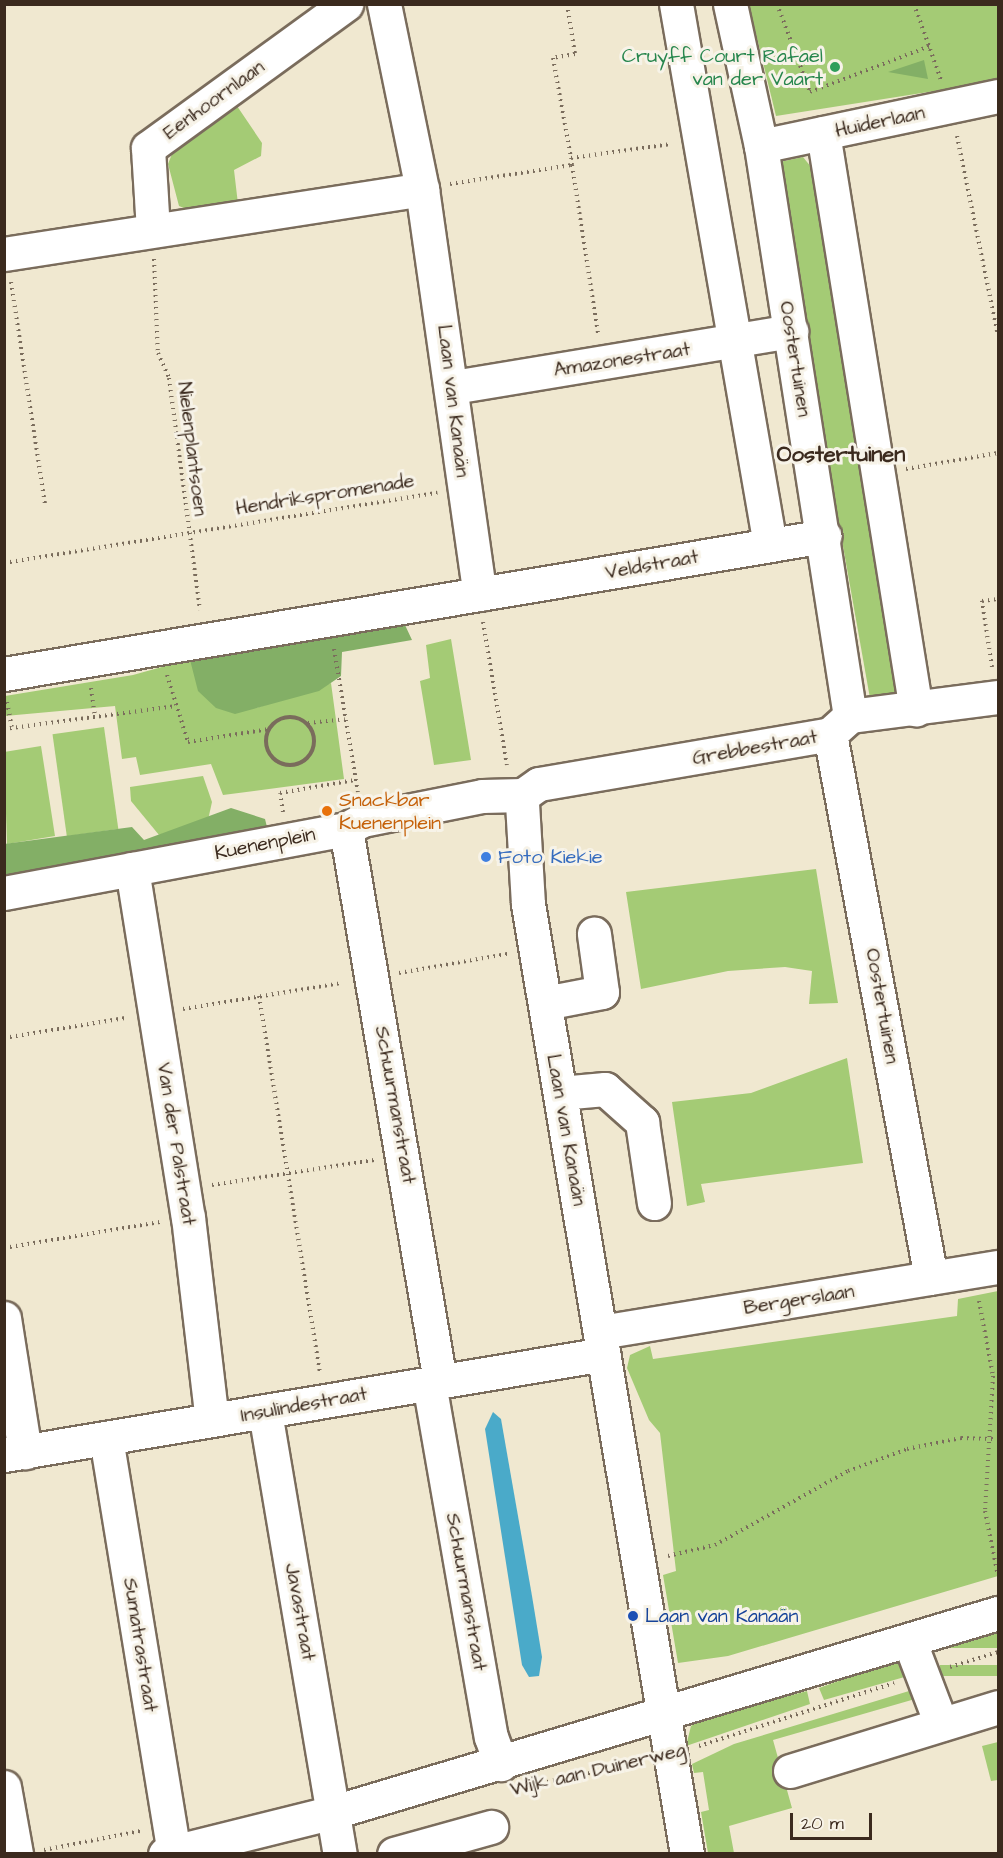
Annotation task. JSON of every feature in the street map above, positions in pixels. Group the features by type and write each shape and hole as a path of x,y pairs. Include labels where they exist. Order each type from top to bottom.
{"street":[{"name":"Eenhoornlaan","path":"153,230 148,148 346,4"},
{"name":"Laan van Kanaän","path":"384,4 422,189 453,387 480,594"},
{"path":"676,4 770,545"},
{"name":"Oostertuinen","path":"730,4 761,146 824,536 840,725 932,1278"},
{"name":"Huiderlaan","path":"761,146 999,96"},
{"path":"823,133 876,475 916,710"},
{"path":"5,253 422,189"},
{"name":"Amazonestraat","path":"453,387 790,331"},
{"name":"Veldstraat","path":"480,594 824,536"},
{"path":"4,674 203,638 480,594"},
{"name":"Grebbestraat","path":"531,790 916,710 998,698"},
{"name":"Laan van Kanaän","path":"531,790 536,949 602,1343 642,1561 687,1854"},
{"name":"Kuenenplein","path":"4,893 286,840 482,796 531,790"},
{"name":"Schuurmanstraat","path":"354,825 373,977 404,1155 434,1382 491,1737 501,1764"},
{"name":"Van der Palstraat","path":"132,869 186,1203 212,1420"},
{"path":"545,1003 602,992 594,934"},
{"path":"560,1093 605,1089 642,1122 654,1203"},
{"name":"Bergerslaan","path":"602,1343 932,1278 986,1270"},
{"path":"4,1318 15,1454"},
{"name":"Insulindestraat","path":"15,1454 434,1382 602,1343"},
{"name":"Javastraat","path":"265,1412 337,1811"},
{"name":"Sumatrastraat","path":"106,1438 170,1853"},
{"name":"Wijk aan Duinerweg","path":"170,1853 337,1811 501,1764 999,1614"},
{"path":"909,1640 940,1725"},
{"path":"790,1771 999,1707"},
{"path":"4,1787 16,1854"},
{"path":"337,1811 340,1854"},
{"path":"394,1854 491,1827"}],"path":[{"path":"567,4 575,54 553,58 603,363"},
{"path":"777,4 810,92 930,46"},
{"path":"914,4 950,107 999,335"},
{"path":"571,158 699,140"},
{"path":"422,189 572,165"},
{"name":"Nielenplantsoen","path":"153,230 158,352 169,378 203,638"},
{"path":"5,253 45,504"},
{"path":"876,475 999,453"},
{"name":"Hendrikspromenade","path":"4,563 430,494"},
{"path":"480,594 506,763 531,790"},
{"path":"998,698 982,601 999,599"},
{"path":"328,619 355,780 354,825"},
{"path":"158,646 188,742 269,729 289,717 308,723 345,719"},
{"path":"4,691 12,728"},
{"path":"4,729 176,706"},
{"path":"269,729 267,752 286,766 298,764 312,749 308,723"},
{"path":"286,840 280,793 355,780"},
{"path":"4,1038 536,949"},
{"path":"260,996 325,1401"},
{"path":"4,1248 186,1203 290,1173 404,1155"},
{"path":"986,1270 993,1376 987,1439 985,1511 999,1576"},
{"path":"642,1561 715,1545 848,1471 907,1449 999,1439"},
{"name":"Wijk aan Duinerweg","path":"534,1785 671,1756 790,1713 999,1652"}],"green space":[{"path":"749,5 998,5 998,81 776,116"},
{"path":"924,60 928,79 888,72"},
{"path":"237,106 262,143 261,156 234,170 238,204 191,211 179,206 168,164 172,154"},
{"path":"803,157 815,172 901,701 871,704 775,163"},
{"path":"405,625 412,640 342,652 341,676 319,691 235,714 216,708 198,691 188,652"},
{"path":"451,639 471,760 434,765 420,681 430,678 426,645"},
{"path":"188,652 256,708 331,683 344,779 223,795 211,764 140,775 136,757 122,759 115,706 5,716 5,696 133,675 169,665"},
{"path":"104,727 118,829 67,836 53,734"},
{"path":"41,746 55,836 7,844 4,752"},
{"path":"203,776 212,802 208,820 159,835 131,801 130,787"},
{"path":"231,808 265,819 268,831 5,884 4,844 132,827 144,840"},
{"path":"816,869 838,1003 809,1004 812,971 785,967 728,971 641,989 626,892"},
{"path":"847,1058 863,1163 701,1184 705,1202 687,1206 672,1102 751,1093"},
{"path":"998,1291 998,1576 728,1656 678,1663 663,1575 676,1571 660,1433 649,1420 627,1368 630,1355 650,1346 653,1359 957,1316 958,1299"},
{"path":"926,1628 998,1628 998,1648 926,1648"},
{"path":"908,1656 915,1674 824,1700 819,1688"},
{"path":"940,1665 998,1665 998,1676 940,1676"},
{"path":"919,1688 922,1697 773,1740 792,1808 729,1826 734,1853 708,1853 701,1812 709,1810 703,1772 694,1773 692,1764 734,1744"},
{"path":"807,1691 810,1704 686,1746 691,1726 702,1719"},
{"path":"998,1742 998,1780 991,1781 982,1746"}],"water":[{"path":"493,1412 501,1419 532,1596 542,1657 539,1676 529,1677 522,1665 485,1429"}],"place":[{"name":"Cruyff Court Rafael van der Vaart","path":"835,67"},
{"name":"Snackbar Kuenenplein","path":"327,811"},
{"name":"Foto Kiekie","path":"486,857"},
{"name":"Laan van Kanaän","path":"633,1616"}],"district":[{"name":"Oostertuinen","path":"841,455"}]}
